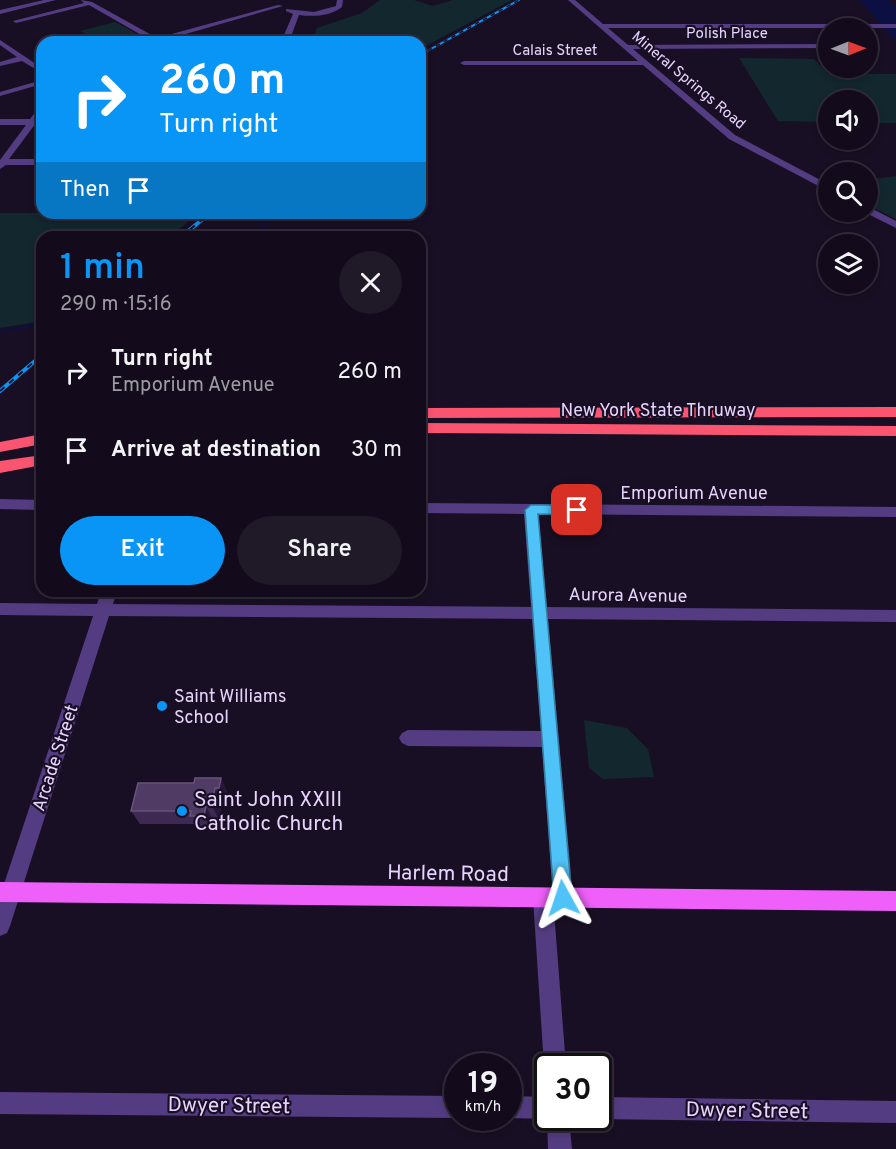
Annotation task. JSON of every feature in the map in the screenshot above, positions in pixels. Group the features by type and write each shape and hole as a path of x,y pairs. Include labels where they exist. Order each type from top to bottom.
{"highway":[{"name":"New York State Thruway","path":"426,412 896,412"},
{"name":"New York State Thruway","path":"426,428 896,431"},
{"path":"0,447 36,440"},
{"path":"0,467 36,461"}],"main road":[{"name":"Harlem Road","path":"6,892 896,901"}],"street":[{"path":"0,12 52,0"},
{"path":"265,0 297,13 330,12 339,7 341,0"},
{"name":"Mineral Springs Road","path":"571,0 732,137 818,184"},
{"path":"16,21 87,2 145,36"},
{"path":"171,36 280,6"},
{"path":"287,36 297,13"},
{"path":"602,26 896,26"},
{"path":"0,42 36,67"},
{"name":"Polish Place","path":"627,47 818,46"},
{"path":"0,64 24,58"},
{"name":"Calais Street","path":"464,63 646,63"},
{"path":"0,94 36,84"},
{"path":"0,122 36,120"},
{"path":"3,159 36,120"},
{"path":"3,159 36,162"},
{"path":"878,215 896,225"},
{"path":"0,504 36,505"},
{"name":"Emporium Avenue","path":"426,508 896,513"},
{"path":"531,510 550,739 555,1053"},
{"name":"Arcade Street","path":"0,926 6,892 107,597"},
{"name":"Aurora Avenue","path":"0,609 896,616"},
{"path":"408,738 550,739"},
{"name":"Dwyer Street","path":"0,1103 444,1107"},
{"name":"Dwyer Street","path":"612,1108 896,1112"},
{"path":"559,1131 560,1149"}],"shaded area":[{"path":"380,0 414,0 433,6 453,0 512,0 426,46 426,36 314,36 317,28 362,13"},
{"path":"860,0 888,0 896,8 896,42 878,18 875,18"},
{"path":"115,22 141,36 89,36 80,31"},
{"path":"739,58 814,59 818,63 818,78 878,78 878,74 896,74 896,123 878,123 878,90 818,90 818,122 778,121"},
{"path":"896,176 896,219 878,210 878,178"},
{"path":"0,213 36,213 36,219 191,219 177,231 36,231 36,322 0,328"},
{"path":"584,720 627,728 648,749 654,777 603,779 589,768"}],"building":[{"path":"195,778 221,778 219,788 215,788 212,806 206,806 204,816 190,816 191,811 131,811 138,783 194,783"}],"waterway":[{"path":"264,231 265,219"},
{"path":"0,332 36,325"}],"railway":[{"path":"426,52 519,0"},
{"path":"188,231 203,219"},
{"path":"0,391 36,360"}],"place":[{"name":"Saint Williams School","path":"162,706"},
{"name":"Saint John XXIII Catholic Church","path":"182,811"}],"route":[{"path":"563,898 531,510 577,510"}]}
